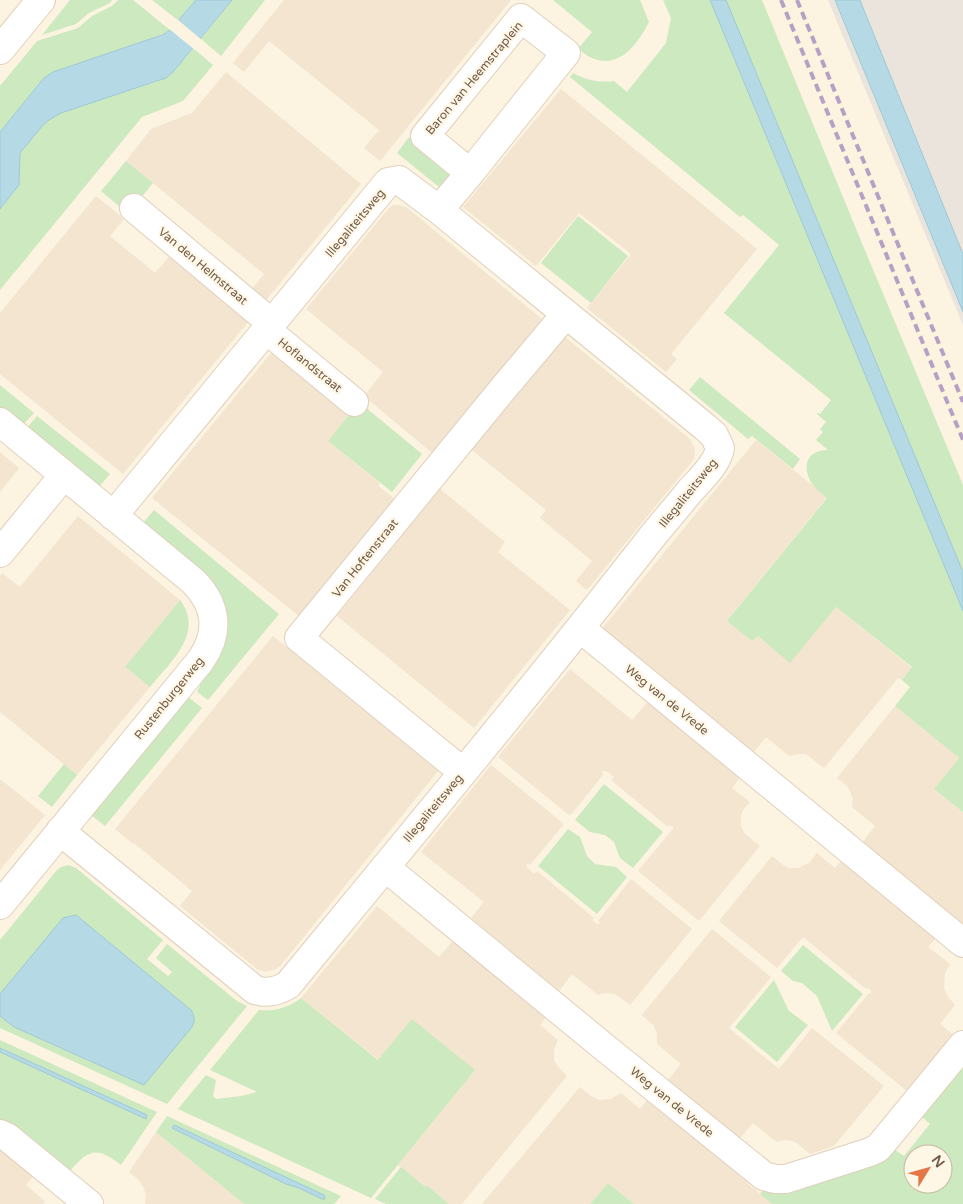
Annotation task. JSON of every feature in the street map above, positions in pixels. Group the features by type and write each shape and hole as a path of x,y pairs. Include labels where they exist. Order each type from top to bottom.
{"street":[{"path":"0,50 41,0"},
{"name":"Baron van Heemstraplein","path":"439,210 470,173 566,53 521,18 425,136 470,173"},
{"name":"Illegaliteitsweg","path":"60,831 255,990 261,992 277,990 288,985 708,470 718,456 720,448 714,435 705,427 439,210 399,180 388,182 113,516"},
{"name":"Van den Helmstraat","path":"134,208 263,316 269,327"},
{"name":"Van Hoftenstraat","path":"463,772 299,638 566,314"},
{"name":"Hoflandstraat","path":"269,327 274,336 354,402"},
{"name":"Rustenburgerweg","path":"0,422 199,587 209,604 214,622 211,642 201,660 0,905"},
{"path":"0,553 64,475"},
{"name":"Weg van de Vrede","path":"580,628 963,942"},
{"name":"Weg van de Vrede","path":"385,867 764,1176 774,1179 786,1179 878,1148 963,1045"},
{"path":"0,1134 7,1137 89,1204"}],"shaded area":[{"path":"284,0 511,0 380,161 364,148 379,130 269,41 244,72 233,63"},
{"path":"828,0 963,0 963,325"},
{"path":"226,72 361,184 263,304 249,293 264,274 126,161 151,129 192,113"},
{"path":"561,89 757,249 671,354 677,359 666,372 587,308 631,254 579,213 536,266 463,207"},
{"path":"96,196 124,219 110,236 155,273 169,257 248,322 123,474 0,374 0,313"},
{"path":"393,205 406,207 542,319 432,453 364,396 383,372 306,309"},
{"path":"565,337 690,439 695,449 694,459 587,590 576,581 592,561 540,518 546,510 472,450"},
{"path":"271,353 348,416 328,441 380,483 378,486 395,499 299,616 152,498"},
{"path":"756,440 827,497 727,621 753,641 757,636 790,662 836,607 912,668 902,680 898,678 824,768 806,754 789,756 766,737 753,753 601,630"},
{"path":"0,452 19,468 0,492"},
{"path":"440,489 505,542 498,552 570,610 474,728 337,616"},
{"path":"78,516 180,600 125,667 150,687 77,775 0,712 0,575 2,573 20,587"},
{"path":"273,636 438,771 281,965 276,969 266,972 257,969 180,906 192,891 115,829"},
{"path":"570,669 632,720 650,699 742,775 732,788 750,802 741,815 741,826 745,834 760,846 699,921 638,871 673,830 673,827 669,825 668,827 611,780 614,777 606,771 602,771 603,775 570,816 498,757"},
{"path":"895,706 959,758 934,789 963,812 963,925 862,843 875,826 852,807 853,799 849,789 837,778"},
{"path":"491,765 564,824 530,865 527,863 527,867 534,874 537,871 594,918 592,920 596,924 599,924 600,922 598,921 631,879 692,929 630,1005 615,994 605,993 598,995 572,974 559,991 471,918 484,902 421,852"},
{"path":"0,779 45,815 0,870"},
{"path":"817,853 835,868 845,857 939,935 928,947 950,964 945,974 944,988 948,997 955,1005 940,1024 953,1035 907,1091 836,1033 869,993 871,994 871,990 866,989 803,937 777,968 719,921 772,856 789,868 798,868 809,863"},
{"path":"377,906 439,957 457,936 550,1012 540,1025 558,1040 554,1049 554,1060 567,1076 462,1204 449,1204 398,1165 475,1070 379,1060 301,998"},
{"path":"712,929 771,977 729,1028 779,1069 812,1028 884,1086 834,1146 810,1154 793,1141 784,1140 777,1142 753,1123 739,1139 668,1080 681,1064 657,1044 657,1034 654,1026 642,1015"},
{"path":"580,1087 599,1100 611,1099 621,1093 640,1109 651,1095 749,1177 746,1182 772,1204 634,1204 608,1183 590,1204 482,1204"},
{"path":"156,1132 244,1204 145,1204 146,1195 144,1189 139,1180 129,1172"},
{"path":"0,1144 36,1172 26,1185 45,1201 43,1204 0,1204"}],"green space":[{"path":"70,0 112,0 110,3 89,13 76,24 42,35"},
{"path":"118,0 133,0 170,30 156,37 53,72 0,132 0,86 37,41 78,28 92,16 112,6"},
{"path":"152,0 196,0 179,21"},
{"path":"232,0 265,0 221,56 201,39"},
{"path":"553,0 640,0 649,22 634,46 627,52 611,60 602,61 590,57 578,49 592,32"},
{"path":"663,0 710,0 963,611 963,812 934,789 959,758 895,706 910,687 902,680 912,667 836,607 790,663 758,636 752,641 727,621 827,498 812,484 807,471 807,465 808,460 815,453 828,450 816,440 823,432 820,429 826,422 817,414 820,414 831,400 724,313 779,245 743,215 740,217 570,77 573,73 603,82 614,81 627,92 666,43 671,18"},
{"path":"726,0 762,0 963,485 963,572"},
{"path":"193,48 213,65 183,101 142,117 0,290 0,209 19,185 20,153 49,120 61,113 162,80 173,72"},
{"path":"409,137 449,171 451,176 444,191 397,153"},
{"path":"126,161 153,183 128,214 101,191"},
{"path":"578,216 628,256 591,303 541,263"},
{"path":"700,377 800,459 793,469 752,436 748,439 689,390"},
{"path":"0,385 34,413 22,426 0,408"},
{"path":"359,402 422,454 392,492 328,441"},
{"path":"37,416 110,474 98,488 26,429"},
{"path":"154,510 279,614 208,700 197,692 200,686 197,684 225,641 142,524"},
{"path":"180,600 187,612 189,624 187,635 175,657 150,687 125,667"},
{"path":"187,696 202,708 105,826 90,814"},
{"path":"64,764 77,775 52,807 38,796"},
{"path":"604,784 663,832 633,868 620,858 614,842 605,835 590,832 575,820"},
{"path":"568,829 580,837 587,856 595,864 616,867 627,877 597,914 538,866"},
{"path":"68,865 76,868 163,940 147,959 168,976 172,972 156,958 167,944 237,1001 247,1006 167,1104 0,1028 0,1016 14,1027 144,1085 193,1025 194,1016 191,1010 76,915 0,994 0,940 57,870"},
{"path":"803,945 863,994 832,1031 817,996 802,983 793,981 781,971"},
{"path":"774,980 789,1011 808,1025 777,1062 735,1027"},
{"path":"301,998 378,1060 412,1019 475,1070 371,1198 178,1109 206,1075 216,1080 213,1096 216,1099 257,1092 210,1070 259,1010 282,1008"},
{"path":"0,1040 157,1112 121,1165 106,1155 94,1153 88,1154 70,1171 15,1126 0,1120 0,1052 145,1118 147,1116 0,1048"},
{"path":"963,1067 963,1204 772,1204 760,1194 765,1187 891,1147 903,1155 903,1194 953,1194 953,1144 914,1144 930,1124 922,1117"},
{"path":"167,1116 341,1196 334,1204 244,1204 156,1132","holes":["174,1125 324,1195 322,1199 286,1184 172,1128"]},
{"path":"401,1167 449,1204 386,1204 375,1199"},
{"path":"608,1183 634,1204 590,1204"}],"water":[{"path":"196,0 232,0 166,78 61,113 44,124 20,153 19,185 0,209 0,132 44,78 53,72 162,35 170,30"},
{"path":"710,0 726,0 963,572 963,611"},
{"path":"835,0 860,0 963,254 963,312"},
{"path":"76,915 191,1010 193,1014 194,1021 192,1027 144,1085 14,1027 0,1016 0,994 63,918"},
{"path":"0,1048 147,1115 146,1119 0,1052"},
{"path":"174,1125 324,1195 325,1199 286,1184 172,1128"}],"pier":[{"path":"177,19 203,41 195,50 168,28"}],"railway":[{"path":"781,0 963,440"},
{"path":"797,0 963,402"}]}
